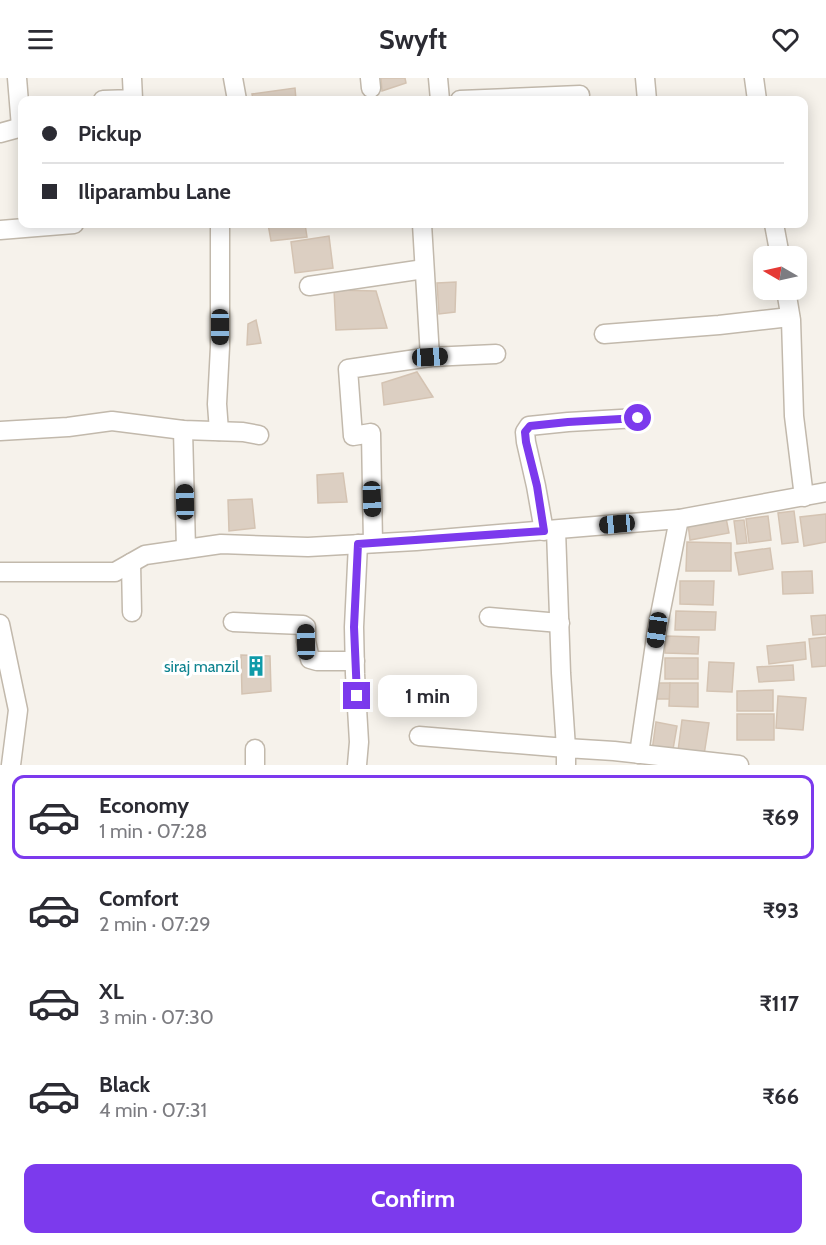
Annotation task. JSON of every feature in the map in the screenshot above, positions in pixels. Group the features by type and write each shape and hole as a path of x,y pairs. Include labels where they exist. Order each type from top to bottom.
{"street":[{"path":"16,78 18,96"},
{"path":"132,78 133,96"},
{"path":"233,78 236,96"},
{"path":"438,78 440,96"},
{"path":"645,78 646,96"},
{"path":"754,78 756,96"},
{"path":"555,96 579,95"},
{"path":"0,134 18,128"},
{"path":"0,230 25,228"},
{"path":"219,431 217,404 220,347 220,228"},
{"path":"422,228 430,357"},
{"path":"775,228 778,246"},
{"path":"309,286 424,269"},
{"path":"787,300 794,416 804,497"},
{"path":"604,334 790,317"},
{"path":"357,765 359,742 354,627 366,544 371,434 353,436 348,369 430,357 496,354"},
{"path":"566,757 560,623 550,530 525,432 530,426 560,422 638,418"},
{"path":"0,431 68,427 112,421 183,430 243,432 259,435"},
{"path":"183,430 186,549"},
{"path":"0,572 115,572 145,555 221,544 308,547 366,544 679,519 826,492"},
{"path":"639,754 657,630 679,519"},
{"path":"131,563 132,612"},
{"path":"489,617 560,623"},
{"path":"233,622 303,625 306,627 306,642 310,659 317,662 355,661"},
{"path":"0,624 18,710 11,765"},
{"path":"419,736 566,757 639,754 739,765"}],"building":[{"path":"381,78 405,78 406,83 382,91"},
{"path":"295,88 296,96 252,96 252,94"},
{"path":"269,228 306,228 307,237 271,241"},
{"path":"329,236 333,268 295,273 291,242"},
{"path":"456,282 455,312 439,314 437,283"},
{"path":"334,290 376,291 387,328 336,330"},
{"path":"256,320 261,343 247,345 248,324"},
{"path":"417,372 433,397 384,405 382,383"},
{"path":"343,473 347,502 318,503 317,475"},
{"path":"252,499 255,528 229,531 228,500"},
{"path":"794,511 798,542 782,544 778,513"},
{"path":"826,514 826,542 804,546 800,517"},
{"path":"768,516 771,540 749,543 746,519"},
{"path":"726,518 729,533 690,540 688,524"},
{"path":"744,520 747,543 737,544 734,521"},
{"path":"687,542 731,543 731,571 686,571"},
{"path":"770,548 773,569 739,575 735,553"},
{"path":"812,571 813,593 783,594 782,572"},
{"path":"680,581 714,581 713,605 680,604"},
{"path":"676,611 716,612 715,630 675,630"},
{"path":"826,615 826,634 813,635 811,616"},
{"path":"665,636 699,637 698,654 665,653"},
{"path":"826,637 826,666 812,667 809,639"},
{"path":"805,642 806,659 769,664 767,646"},
{"name":"siraj manzil","path":"241,655 270,656 271,691 242,694"},
{"path":"665,658 698,658 698,679 665,679"},
{"path":"709,662 734,663 732,692 707,691"},
{"path":"793,665 794,680 759,682 757,667"},
{"path":"657,683 670,683 670,699 657,699"},
{"path":"670,683 698,683 698,707 669,706"},
{"path":"773,690 773,711 737,711 737,691"},
{"path":"778,696 806,698 803,730 776,728"},
{"path":"737,714 774,714 774,740 737,740"},
{"path":"682,720 709,723 704,755 678,751"},
{"path":"656,722 677,726 672,755 652,751"}],"place":[{"name":"siraj manzil","path":"256,666"}],"route":[{"path":"357,696 354,627 358,544 544,531 525,432 530,426 543,424 638,418"}]}
